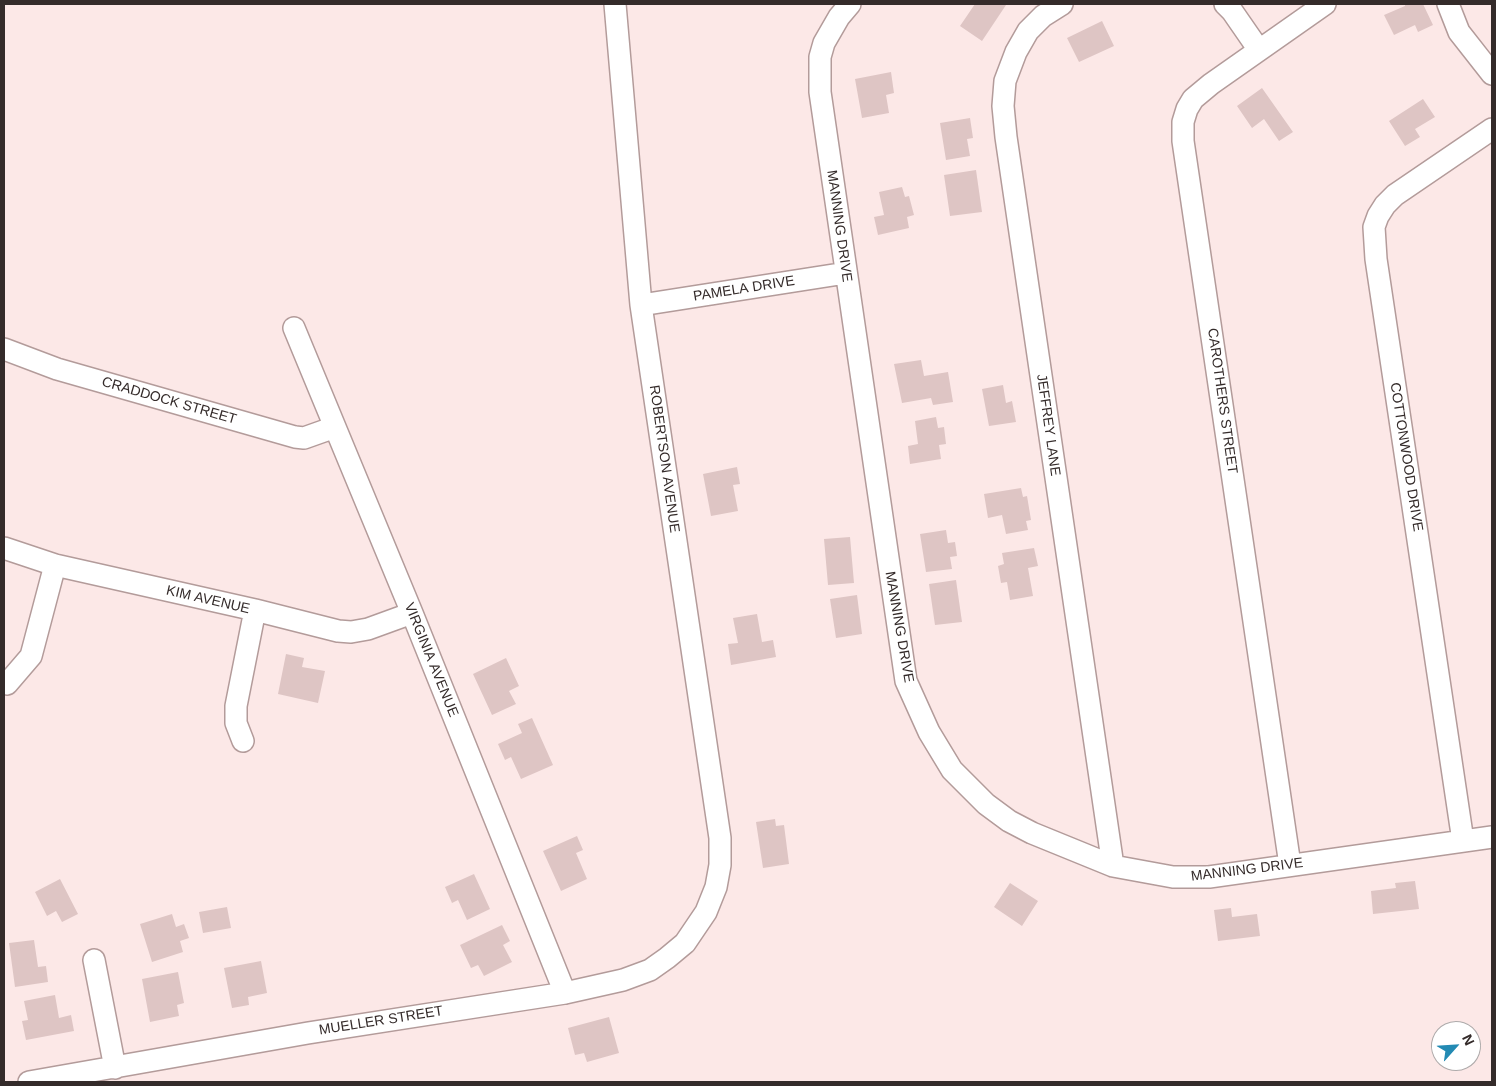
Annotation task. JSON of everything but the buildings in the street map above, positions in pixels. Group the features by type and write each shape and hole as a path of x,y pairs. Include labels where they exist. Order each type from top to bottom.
{"street":[{"name":"ROBERTSON AVENUE","path":"615,4 641,305 720,838 720,865 706,912"},
{"name":"MANNING DRIVE","path":"850,4 839,17 824,43 819,70 820,92 906,680 916,707 952,770 986,804 1032,833 1113,866 1174,878 1209,877 1492,837"},
{"name":"JEFFREY LANE","path":"1062,4 1043,16 1028,31 1005,81 1003,106 1113,866"},
{"path":"1225,4 1232,11 1258,50"},
{"name":"CAROTHERS STREET","path":"1290,865 1183,141 1183,122 1187,109 1193,99 1211,84 1325,4"},
{"path":"1448,4 1459,32 1492,74"},
{"name":"COTTONWOOD DRIVE","path":"1463,841 1377,269 1374,227 1385,205 1395,195 1492,129"},
{"name":"PAMELA DRIVE","path":"641,305 846,273"},
{"name":"VIRGINIA AVENUE","path":"294,328 412,612 565,993"},
{"name":"CRADDOCK STREET","path":"4,349 56,369 295,437 304,438 335,427"},
{"name":"KIM AVENUE","path":"4,548 55,565 255,610 323,628 350,632 368,629 412,612"},
{"path":"7,684 31,656 55,565"},
{"path":"243,741 236,723 236,706 255,610"},
{"name":"MUELLER STREET","path":"29,1082 308,1033 565,993 623,980 650,970 685,943 706,912"},
{"path":"94,960 115,1068"}]}
